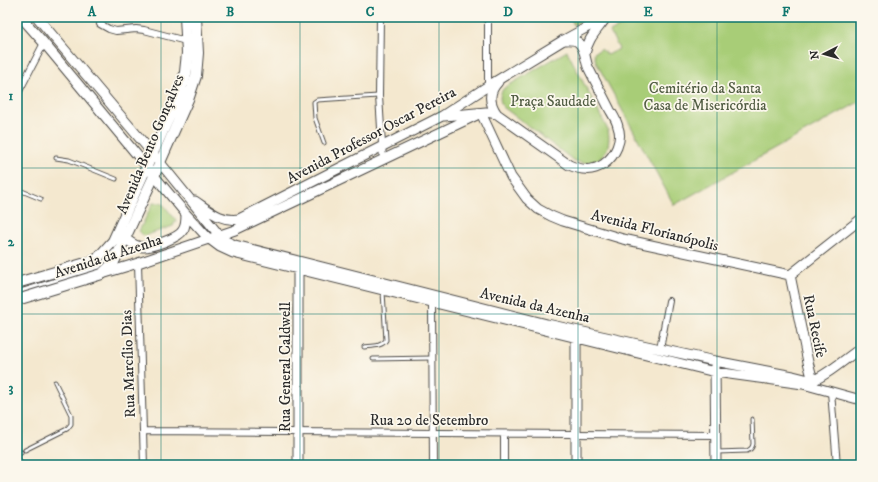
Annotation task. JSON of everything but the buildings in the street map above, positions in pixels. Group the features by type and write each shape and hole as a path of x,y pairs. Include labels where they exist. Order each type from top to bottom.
{"main road":[{"path":"21,17 150,173 208,238"},
{"path":"37,17 157,156 219,235"},
{"name":"Avenida Bento Gonçalves","path":"102,274 114,262 157,156 181,91 187,53 184,17"},
{"name":"Avenida Bento Gonçalves","path":"157,156 189,97 196,76 198,53 196,17"},
{"name":"Avenida Professor Oscar Pereira","path":"187,196 220,218 232,220 239,219 442,116 562,41 606,17"},
{"name":"Avenida Professor Oscar Pereira","path":"585,56 590,39 606,17"},
{"path":"507,75 496,84 490,96 493,109 497,114 569,165 578,169 587,170 596,168 605,163 615,152 619,139 619,128 587,64 580,43 576,40 562,41"},
{"path":"442,116 486,112 497,114"},
{"name":"Avenida Professor Oscar Pereira","path":"219,235 235,230 481,113"},
{"name":"Avenida Florianópolis","path":"481,113 511,177 538,210 550,216 623,239 790,275"},
{"name":"Avenida Bento Gonçalves","path":"96,260 113,241 150,173"},
{"path":"121,242 136,246 148,247 171,240 179,236 183,231 186,214"},
{"path":"790,275 861,219"},
{"name":"Avenida da Azenha","path":"17,300 138,263 219,235 226,241 235,245 531,320 576,334 715,372 803,384 861,400"},
{"name":"Avenida da Azenha","path":"208,238 220,247 233,253 537,329 576,334 660,349 793,376 861,394"},
{"name":"Avenida da Azenha","path":"17,283 96,260"},
{"name":"Rua General Caldwell","path":"298,269 298,465"},
{"name":"Rua Recife","path":"790,275 813,381"},
{"path":"576,334 576,465"},
{"path":"803,384 813,381 831,370 861,348"},
{"path":"715,361 716,465"}],"street":[{"path":"380,17 378,96 383,160"},
{"path":"488,17 488,86"},
{"path":"100,24 109,29 144,30 186,41"},
{"path":"17,95 44,43"},
{"name":"Rua Marcílio Dias","path":"138,263 144,465"},
{"path":"660,349 669,301"},
{"path":"432,302 433,465"},
{"path":"831,392 837,465"},
{"name":"Rua 20 de Setembro","path":"143,431 716,435"},
{"path":"504,434 504,465"},
{"path":"17,460 20,465"}],"lane":[{"path":"187,87 192,53 190,17"},
{"path":"324,142 315,118 314,102 317,100 378,96"},
{"path":"56,158 69,160 116,179"},
{"path":"17,189 41,199"},
{"path":"17,292 99,267 114,252 121,242"},
{"path":"364,347 381,345 386,340 383,290"},
{"path":"373,359 432,358"},
{"path":"25,450 67,429 71,424 71,415 55,382"},
{"path":"716,452 747,451 752,448 752,419"},
{"path":"17,454 21,452"}],"green space":[{"path":"570,17 588,17 574,25"},
{"name":"Cemitério da Santa Casa de Misericórdia","path":"637,17 861,17 861,106 859,102 674,205 596,62 594,53 601,49 608,55 619,49 610,32"},
{"name":"Praça Saudade","path":"567,51 608,130 609,139 605,153 601,158 589,163 581,163 573,160 503,107 500,99 500,95 504,88"},
{"path":"153,203 162,203 176,220 173,226 144,236 139,231"}]}
